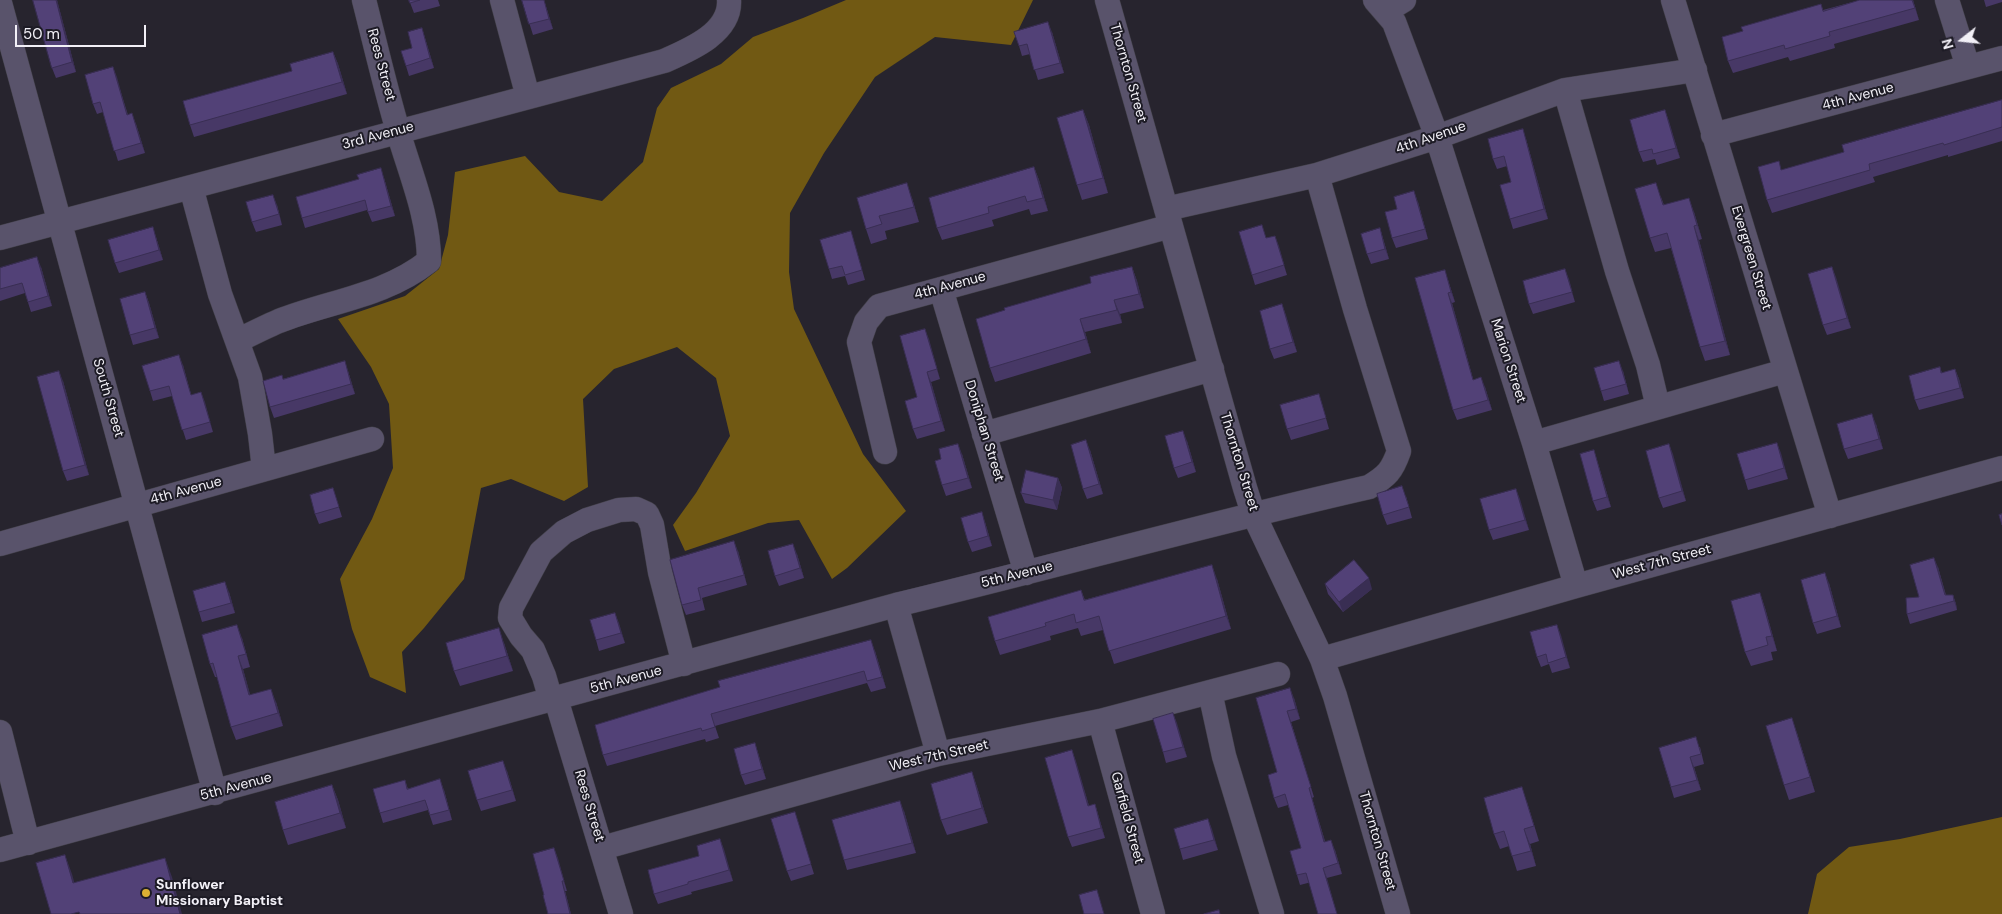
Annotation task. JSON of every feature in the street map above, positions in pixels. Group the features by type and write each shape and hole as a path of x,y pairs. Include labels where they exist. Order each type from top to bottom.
{"street":[{"name":"Rees Street","path":"237,341 279,321 381,289 413,274 429,261 427,232 398,131 364,0"},
{"path":"502,0 528,97"},
{"name":"3rd Avenue","path":"0,238 664,61 687,51 718,31 729,6 729,0"},
{"name":"Thornton Street","path":"1107,0 1254,513 1322,659 1335,696 1398,914"},
{"name":"Evergreen Street","path":"1673,0 1830,516"},
{"path":"1947,0 1968,67"},
{"name":"South Street","path":"0,3 138,504 215,793"},
{"name":"Marion Street","path":"1388,4 1437,137 1534,443 1576,586"},
{"name":"4th Avenue","path":"1713,135 2002,58"},
{"name":"4th Avenue","path":"885,452 862,363 859,342 866,322 879,306 941,289 1169,217 1317,175 1437,137 1565,90 1695,70"},
{"path":"1565,90 1617,271 1648,365 1658,406"},
{"name":"5th Avenue","path":"0,850 215,793 896,605 1254,513 1369,487 1385,477 1393,469 1399,451 1355,309 1317,175"},
{"path":"191,187 220,294 250,378 264,469"},
{"name":"Doniphan Street","path":"941,289 1026,573"},
{"path":"984,434 1212,369"},
{"path":"1534,443 1785,370"},
{"name":"4th Avenue","path":"0,544 372,439"},
{"name":"West 7th Street","path":"1322,659 1576,586 2002,468"},
{"name":"Rees Street","path":"621,914 602,848 554,700 533,650 521,636 510,618 511,608 541,552 564,532 587,520 620,510 636,509 647,514 652,525 660,572 684,664"},
{"path":"896,605 938,754"},
{"name":"West 7th Street","path":"602,848 938,754 1100,721 1278,674"},
{"path":"1210,692 1224,756 1272,914"},
{"name":"Garfield Street","path":"1100,721 1153,914"},
{"path":"0,732 8,756 28,843"}],"shaded area":[{"path":"846,0 1033,0 1011,45 935,37 875,77 824,153 790,213 789,272 794,309 863,454 906,511 847,568 832,579 799,520 768,523 685,551 673,525 696,493 730,436 716,378 677,347 614,369 583,399 588,487 564,501 511,479 481,488 464,579 402,652 406,693 370,677 352,629 340,579 372,519 393,468 389,404 371,367 338,319 405,296 439,269 448,235 455,172 525,156 559,192 602,201 643,162 657,108 671,88 721,64 753,37"},
{"path":"2002,817 2002,914 1808,914 1817,874 1849,847 1900,839"}],"building":[{"path":"33,0 56,0 72,62 52,68"},
{"path":"409,0 420,0 410,3"},
{"path":"522,0 544,0 549,19 529,24"},
{"path":"1860,0 1912,0 1915,8 1829,32 1830,36 1785,49 1784,45 1728,61 1722,37 1743,31 1741,27 1821,4 1823,11"},
{"path":"1048,22 1060,63 1034,70 1027,44 1019,46 1014,32"},
{"path":"422,28 430,58 406,66 401,51 412,48 408,32"},
{"path":"333,52 342,82 190,125 183,101 292,71 290,64"},
{"path":"113,67 127,115 132,113 141,143 114,151 100,102 93,104 85,75"},
{"path":"2002,100 2002,127 1944,145 1943,143 1869,164 1870,170 1767,200 1758,167 1779,161 1781,170 1844,152 1842,145"},
{"path":"1083,110 1103,178 1077,185 1057,118"},
{"path":"1665,110 1676,148 1653,154 1652,149 1639,152 1630,120"},
{"path":"1523,129 1544,209 1510,219 1500,185 1511,182 1504,156 1493,159 1488,139"},
{"path":"1034,167 1043,198 1027,202 1025,196 988,207 989,213 937,228 929,198"},
{"path":"381,168 391,206 368,212 365,200 302,218 296,197 359,179 357,175"},
{"path":"907,183 914,207 879,216 882,224 866,229 857,198"},
{"path":"1656,183 1663,205 1689,198 1697,225 1694,226 1725,341 1700,347 1667,233 1650,238 1635,189"},
{"path":"1414,191 1425,229 1392,238 1385,212 1397,209 1394,197"},
{"path":"273,195 279,214 252,222 246,202"},
{"path":"1262,225 1266,238 1275,236 1284,265 1252,275 1239,232"},
{"path":"153,227 159,250 115,263 108,240"},
{"path":"1380,228 1385,249 1367,254 1361,234"},
{"path":"851,231 862,270 845,275 842,266 829,269 820,240"},
{"path":"37,257 48,296 28,302 22,283 0,289 0,268"},
{"path":"1132,267 1139,294 1114,300 1117,310 1080,319 1086,339 990,368 976,319 1005,310 1004,308 1091,283 1090,277"},
{"path":"1832,267 1847,318 1823,325 1808,274"},
{"path":"1565,269 1572,292 1529,304 1523,281"},
{"path":"1445,270 1451,292 1448,293 1473,380 1481,377 1488,400 1453,410 1415,278"},
{"path":"145,292 155,328 130,335 120,299"},
{"path":"1282,304 1293,342 1270,349 1260,311"},
{"path":"925,329 937,369 927,372 941,421 913,429 905,401 917,397 900,336"},
{"path":"179,355 191,395 201,392 210,422 182,430 169,386 150,391 142,366"},
{"path":"345,361 351,384 270,407 263,381 282,375 283,379"},
{"path":"1619,361 1626,384 1601,391 1594,368"},
{"path":"1940,367 1941,373 1955,369 1960,388 1915,400 1909,376"},
{"path":"59,371 85,465 63,471 37,377"},
{"path":"1319,394 1326,418 1287,429 1280,405"},
{"path":"1872,414 1879,439 1844,449 1837,424"},
{"path":"1183,431 1192,462 1174,468 1165,436"},
{"path":"1086,440 1099,484 1083,489 1071,445"},
{"path":"1777,443 1784,468 1745,480 1737,454"},
{"path":"958,444 968,478 942,485 935,461 941,459 939,449"},
{"path":"1669,444 1682,491 1659,498 1646,451"},
{"path":"1594,450 1607,497 1593,501 1580,454"},
{"path":"1026,470 1058,478 1053,500 1021,493"},
{"path":"1402,486 1409,507 1383,515 1377,494"},
{"path":"333,488 339,507 315,514 310,495"},
{"path":"1516,489 1525,520 1489,530 1480,499"},
{"path":"982,512 988,536 968,542 961,518"},
{"path":"2002,514 2002,525 1999,515"},
{"path":"734,541 744,575 698,588 701,600 682,605 670,560"},
{"path":"793,544 800,568 775,576 768,551"},
{"path":"1934,558 1945,595 1953,595 1954,601 1907,614 1906,598 1919,597 1910,565"},
{"path":"1354,560 1369,578 1339,602 1325,584"},
{"path":"1212,565 1226,616 1109,651 1099,616 1076,623 1074,614 1045,623 1046,626 995,641 988,617 1081,590 1084,600"},
{"path":"1825,573 1837,616 1813,623 1801,580"},
{"path":"225,582 231,603 199,612 193,591"},
{"path":"1760,593 1772,636 1766,637 1768,645 1745,652 1731,601"},
{"path":"615,613 621,633 596,640 590,620"},
{"path":"237,625 246,654 238,656 249,695 271,689 278,713 231,727 213,663 210,664 202,635"},
{"path":"1557,625 1566,657 1548,663 1546,654 1537,657 1530,632"},
{"path":"499,628 507,656 454,671 446,643"},
{"path":"871,640 882,677 867,681 864,671 711,714 715,727 702,731 701,728 603,755 595,725 720,687 718,681"},
{"path":"1290,688 1296,709 1287,711 1311,787 1309,788 1324,842 1331,840 1338,863 1323,868 1337,914 1318,914 1306,873 1297,875 1290,851 1301,848 1285,794 1274,798 1268,775 1277,772 1256,698"},
{"path":"1173,713 1183,747 1163,752 1153,719"},
{"path":"1792,718 1810,777 1784,785 1766,726"},
{"path":"1696,737 1701,754 1690,757 1697,780 1671,787 1659,748"},
{"path":"755,743 762,769 741,775 734,749"},
{"path":"1072,750 1088,806 1095,804 1101,828 1068,837 1045,758"},
{"path":"503,761 512,790 477,800 468,771"},
{"path":"972,772 982,808 941,820 931,784"},
{"path":"440,779 449,810 430,815 425,800 380,813 373,789 405,780 407,789"},
{"path":"332,785 340,813 283,830 275,802"},
{"path":"1522,787 1534,826 1524,829 1531,851 1512,856 1504,831 1494,834 1484,798"},
{"path":"900,801 912,843 844,860 832,820"},
{"path":"795,812 811,864 787,871 771,819"},
{"path":"1208,819 1214,840 1180,849 1174,829"},
{"path":"720,839 729,870 654,894 648,870 699,856 697,846"},
{"path":"554,848 564,881 562,881 570,914 548,914 533,854"},
{"path":"65,855 73,883 165,858 180,914 80,914 79,912 51,914 36,863"},
{"path":"1097,890 1104,914 1084,914 1079,895"},
{"path":"1219,910 1220,914 1204,914"}],"place":[{"name":"Sunflower Missionary Baptist","path":"146,893"}]}
